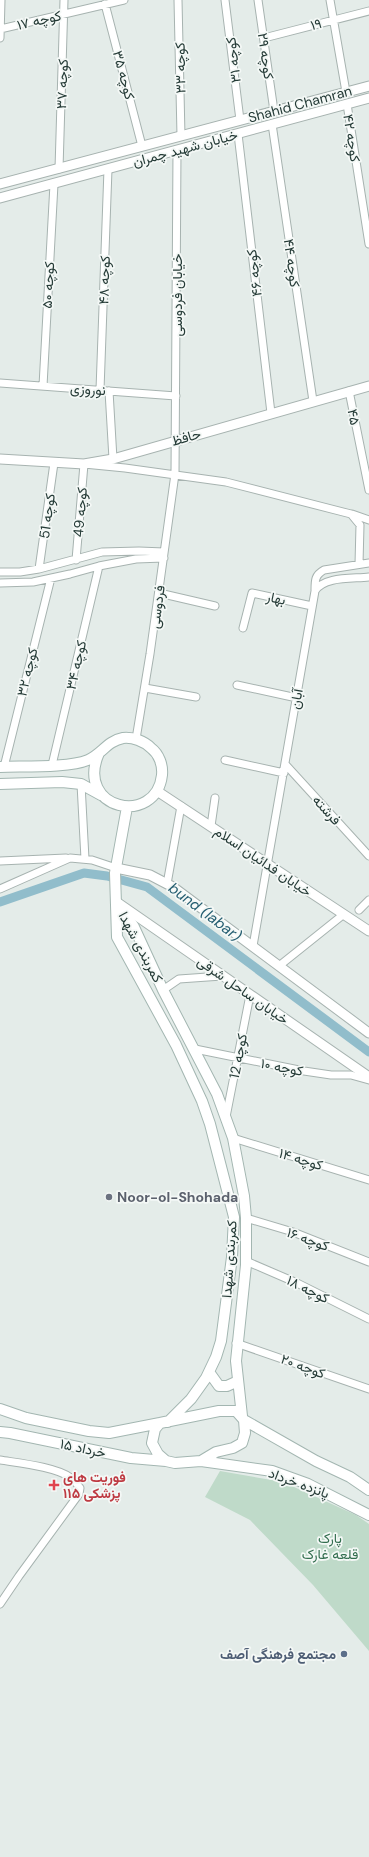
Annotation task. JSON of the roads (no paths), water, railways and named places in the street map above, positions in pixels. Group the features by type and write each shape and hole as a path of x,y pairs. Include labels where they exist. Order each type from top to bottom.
{"main road":[{"path":"0,784 62,782 81,784 102,795 111,802 127,807 144,803 157,791 161,782 162,773 158,755 145,742 125,738 115,740 88,760 68,764 2,767"},
{"path":"99,753 94,764 93,775 96,786 102,795"},
{"path":"117,899 116,870 127,807"},
{"name":"کمربندی شهدا","path":"117,899 134,927 217,1094 233,1138 244,1196 246,1218 246,1261 236,1343 236,1361 244,1432 242,1443 232,1448 216,1452 202,1461"},
{"name":"کمربندی شهدا","path":"117,899 117,937 176,1045 202,1102 210,1124 234,1217 232,1257 221,1341 208,1372 191,1399 164,1423"},
{"path":"208,1372 219,1386 227,1386 238,1381"},
{"name":"۱۵ خرداد","path":"0,1409 26,1418 89,1431 109,1433 219,1411 236,1411 243,1418"},
{"name":"پانزده خرداد","path":"243,1418 316,1461 350,1477 369,1490"},
{"path":"164,1423 155,1430 152,1443 158,1454 166,1461"},
{"name":"۱۵ خرداد","path":"0,1432 131,1458 175,1463 202,1461"},
{"name":"پانزده خرداد","path":"202,1461 272,1471 308,1484 369,1515"}],"street":[{"path":"0,38 1,0"},
{"name":"کوچه ۳۷","path":"59,168 64,0"},
{"name":"کوچه ۱۷","path":"0,29 124,0"},
{"name":"کوچه ۳۳","path":"178,0 181,136"},
{"name":"کوچه ۳۱","path":"225,0 240,120"},
{"name":"کوچه ۲۹","path":"258,0 274,111"},
{"path":"330,0 346,92"},
{"name":"کوچه ۳۵","path":"105,4 142,146"},
{"name":"۱۹","path":"264,38 369,11"},
{"name":"Shahid Chamran","path":"0,184 369,86"},
{"name":"خیابان شهید چمران","path":"0,198 369,98"},
{"name":"کوچه ۴۲","path":"347,104 369,244"},
{"name":"کوچه ۴۴","path":"272,124 313,401"},
{"name":"کوچه ۴۶","path":"238,134 271,413"},
{"name":"خیابان فردوسی","path":"175,474 177,150"},
{"name":"کوچه ۴۸","path":"100,390 108,169"},
{"name":"کوچه ۵۰","path":"43,386 54,184"},
{"name":"نوروزی","path":"0,383 176,396"},
{"name":"حافظ","path":"0,459 84,464 113,459 369,386"},
{"path":"109,391 113,459"},
{"name":"۴۵","path":"349,391 369,490"},
{"name":"کوچه 51","path":"39,569 54,463"},
{"path":"84,464 175,474 226,482 369,520"},
{"name":"کوچه 49","path":"76,560 84,464"},
{"name":"فردوسی","path":"136,739 159,593 175,474"},
{"path":"351,514 360,525 359,564 369,563"},
{"path":"0,572 20,572 39,569 90,555 113,551 164,555"},
{"path":"0,583 33,582 99,566 164,555"},
{"name":"آبان","path":"253,946 315,591 315,579 318,573 331,568 359,564"},
{"name":"کوچه ۳۴","path":"52,765 99,566"},
{"path":"315,591 318,585 326,582 369,577"},
{"name":"کوچه ۳۲","path":"2,767 51,578"},
{"path":"159,593 215,606"},
{"name":"بهار","path":"243,628 252,593 312,606"},
{"path":"237,685 296,698"},
{"path":"145,688 196,697"},
{"path":"225,760 284,773"},
{"name":"فرشته","path":"285,764 369,856"},
{"path":"81,784 85,859"},
{"name":"خیابان فدائیان اسلام","path":"157,791 369,931"},
{"path":"211,826 215,798"},
{"path":"167,884 181,806"},
{"path":"0,889 70,858"},
{"path":"0,861 70,858 85,859 116,870 150,875 191,899 369,1033"},
{"name":"خیابان ساحل شرقی","path":"117,899 222,976 369,1079"},
{"path":"359,910 369,900"},
{"path":"279,966 344,914"},
{"path":"164,990 178,979 222,976"},
{"name":"کوچه 12","path":"226,1117 250,995"},
{"name":"کوچه ۱۰","path":"195,1049 331,1075 351,1075 369,1079"},
{"name":"کوچه ۱۴","path":"233,1138 369,1180"},
{"name":"کوچه ۱۶","path":"246,1218 292,1232 369,1262"},
{"name":"کوچه ۱۸","path":"246,1261 297,1283 369,1319"},
{"name":"کوچه ۲۰","path":"236,1343 369,1390"},
{"path":"0,1460 34,1465 61,1473 72,1478 80,1488 79,1494 0,1604"}],"waterway":[{"name":"bund (labar)","path":"0,902 84,873 107,876 147,887 369,1052"}],"place":[{"name":"Noor-ol-Shohada","path":"109,1197"},
{"name":"فوریت های پزشکی ۱۱۵","path":"54,1485"},
{"name":"مجتمع فرهنگی آصف","path":"344,1654"}],"park label":[{"name":"پارک قلعه غارک","path":"330,1546"}]}
